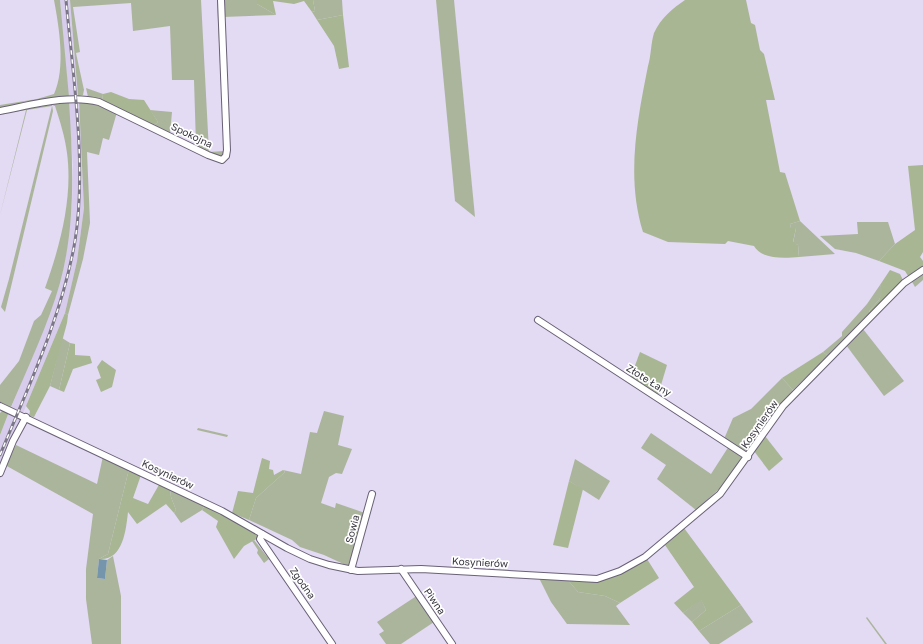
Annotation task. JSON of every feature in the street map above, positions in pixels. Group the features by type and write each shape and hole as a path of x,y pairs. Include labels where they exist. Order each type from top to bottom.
{"street":[{"name":"Spokojna","path":"0,111 86,98 99,102 208,155 222,160 226,156 227,150 221,0"},
{"name":"Kosynierów","path":"0,406 222,511 310,559 358,571 401,569 464,571 597,579 620,571 645,557 720,494 788,401 904,283 923,270"},
{"name":"Złote Łany","path":"538,320 748,457"},
{"path":"0,473 13,441 26,417"},
{"name":"Sowia","path":"351,570 372,494"},
{"name":"Zgodna","path":"262,534 260,539 332,644"},
{"name":"Piwna","path":"401,569 452,644"}],"shaded area":[{"path":"60,0 70,0 80,108 84,208 77,261 65,313 23,413 0,462 0,435 49,314 60,283 66,255 72,206 73,164"}],"green space":[{"path":"54,0 60,0 69,97 0,110 0,105 37,99 54,94 58,84 61,60 58,22"},
{"path":"70,0 201,0 209,152 224,151 217,0 220,0 225,153 223,156 214,156 153,126 158,122 150,110 172,112 170,134 196,145 194,80 172,80 170,26 133,31 131,3 73,7 80,52 76,53 84,90 83,95 78,96"},
{"path":"222,0 257,0 257,4 276,15 223,17"},
{"path":"257,0 313,0 315,11 312,12 304,1 294,4 273,1 276,15 257,4"},
{"path":"313,0 342,0 343,15 317,20 312,12 315,11"},
{"path":"436,0 454,0 475,217 455,201"},
{"path":"685,0 746,0 751,23 755,25 760,50 764,54 775,100 766,100 780,172 785,173 800,221 790,224 791,228 796,228 793,242 798,245 799,257 781,258 768,256 762,254 754,246 728,241 725,244 668,242 643,232 638,212 634,170 637,128 652,41 654,33 663,19"},
{"path":"343,15 349,67 339,69 334,46 317,20"},
{"path":"86,88 103,94 102,102 88,97"},
{"path":"111,92 129,99 144,100 158,122 153,126 102,102 103,94"},
{"path":"79,101 96,103 117,112 109,140 103,138 99,155 87,152 90,223 83,259 68,315 65,313 77,261 84,208"},
{"path":"69,102 72,147 72,193 69,238 65,261 50,314 11,407 0,402 0,385 19,361 34,321 41,315 52,291 45,288 56,256 64,222 67,204 68,170 64,135 55,106 52,105 53,111 5,312 1,307 52,106 27,110 0,215 26,110 0,113"},
{"path":"923,165 923,252 920,257 923,261 923,267 908,276 905,271 879,261 895,244 915,230 908,166"},
{"path":"800,221 835,254 799,257 798,245 793,243 796,228 791,228 790,224"},
{"path":"857,222 888,222 895,244 879,261 856,253 835,249 820,236 858,234"},
{"path":"890,270 900,274 903,280 871,313 869,311 879,300 882,291 880,285"},
{"path":"923,273 923,280 915,287 911,280"},
{"path":"880,285 883,291 879,300 869,311 871,313 828,356 823,352 842,336 842,332 867,304"},
{"path":"65,313 68,315 67,323 50,386 34,417 29,416 30,411 26,406"},
{"path":"863,329 904,381 884,396 846,345"},
{"path":"62,338 70,343 59,390 50,386"},
{"path":"70,343 75,344 75,355 90,356 92,363 73,369 64,392 59,390"},
{"path":"640,352 667,365 658,395 630,379"},
{"path":"823,352 828,356 793,390 782,378"},
{"path":"102,360 116,370 112,387 101,392 96,380 101,378 97,367"},
{"path":"782,378 793,390 775,412 746,454 724,439 733,418 751,409"},
{"path":"3,410 9,412 0,435 0,413"},
{"path":"324,411 344,416 338,445 352,449 342,474 336,473 329,477 321,503 335,508 336,503 365,513 350,567 324,555 300,547 292,540 249,520 256,498 285,472 283,470 301,474 310,432 317,433"},
{"path":"198,428 228,435 227,437 197,430"},
{"path":"651,433 711,474 729,446 745,457 720,488 696,510 657,479 666,465 641,448"},
{"path":"765,436 783,459 769,471 754,451"},
{"path":"16,445 97,484 103,456 129,469 108,554 99,559 97,578 105,579 107,560 113,556 121,596 121,644 92,644 86,599 86,569 93,514 5,465"},
{"path":"262,458 270,461 269,469 273,470 274,475 283,470 285,472 256,498 249,520 232,513 238,491 253,493"},
{"path":"575,459 610,481 599,500 569,481"},
{"path":"129,469 141,475 133,498 148,504 160,483 170,489 171,497 176,510 174,513 166,504 137,524 128,512 122,543 118,550 107,558 99,559 108,554"},
{"path":"569,481 583,489 568,548 553,545"},
{"path":"170,489 205,505 202,510 181,523 174,513 176,510 171,497"},
{"path":"205,505 257,533 260,537 244,546 234,559 216,527 218,521 202,510"},
{"path":"684,528 741,605 699,631 692,622 706,610 701,600 683,613 674,603 694,587 665,545"},
{"path":"254,540 269,559 264,563 257,553 258,550 252,541"},
{"path":"647,559 659,578 620,603 605,596 578,592 567,579 598,580 625,571"},
{"path":"538,576 567,579 578,592 605,596 620,603 616,606 630,625 567,624 551,602"},
{"path":"418,595 434,622 401,644 386,644 379,634 384,631 377,622"},
{"path":"701,599 706,610 692,622 683,613"},
{"path":"741,605 753,622 719,644 710,644 699,631"},
{"path":"867,617 887,644 885,644 866,618"}],"water":[{"path":"99,559 107,560 105,579 97,578"}],"railway":[{"path":"0,455 44,350 62,296 75,241 80,182 78,121 66,0"}]}
